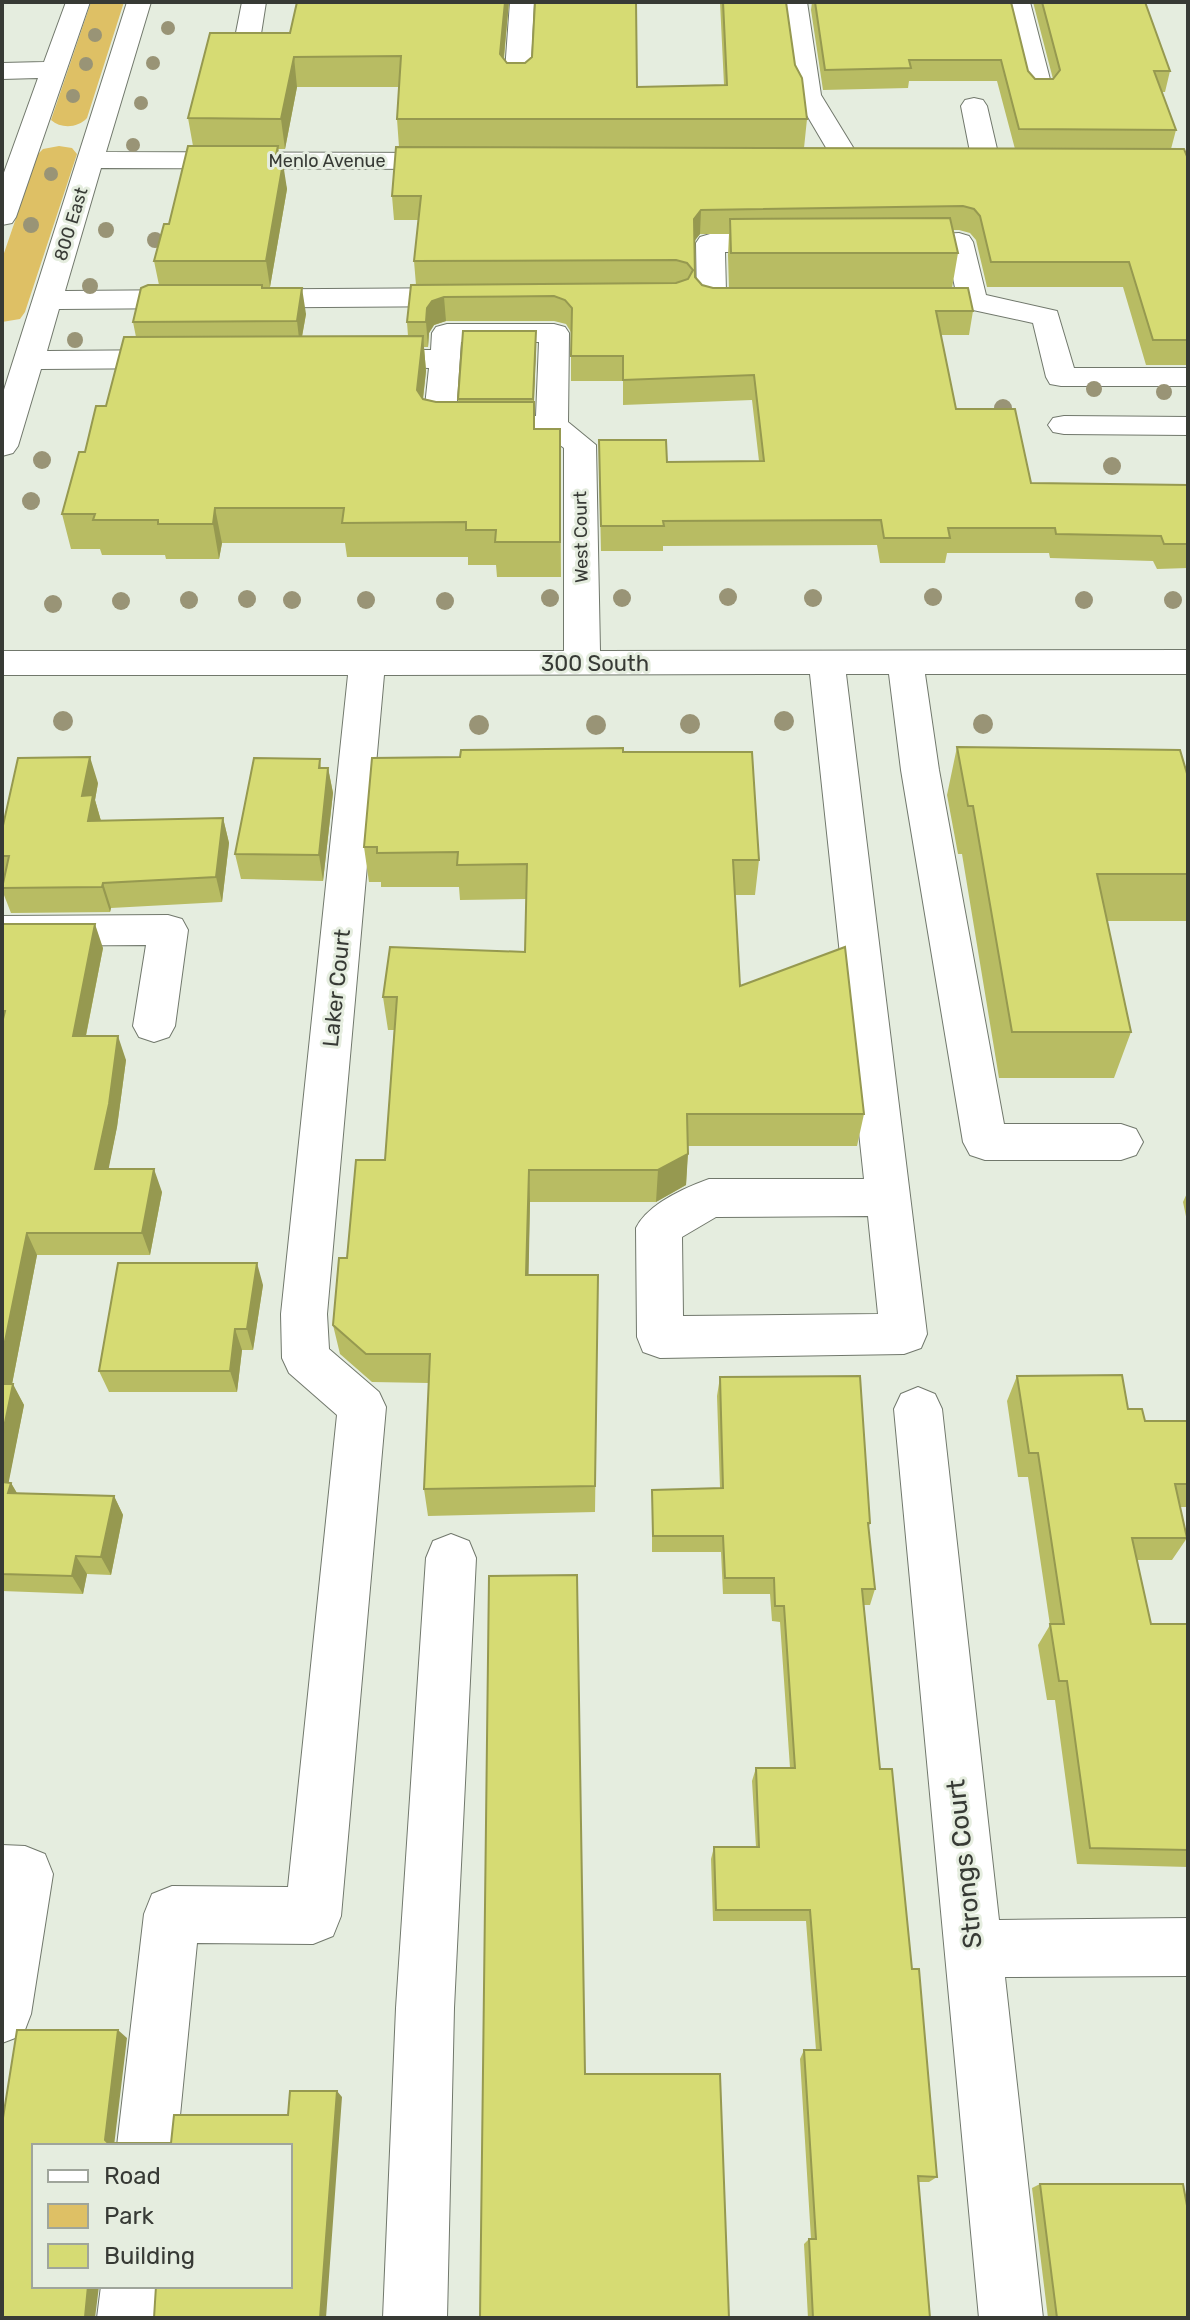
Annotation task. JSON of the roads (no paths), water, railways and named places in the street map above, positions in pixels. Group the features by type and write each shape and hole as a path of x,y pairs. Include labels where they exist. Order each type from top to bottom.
{"street":[{"name":"800 East","path":"2,446 47,300 70,141 54,70 78,2"},
{"name":"800 East","path":"2,217 70,141 139,2"},
{"path":"245,53 254,2"},
{"path":"517,85 522,2"},
{"path":"795,2 808,95 848,162"},
{"path":"1018,2 1040,91"},
{"path":"2,71 54,70"},
{"path":"974,106 986,162"},
{"name":"Menlo Avenue","path":"70,141 481,161"},
{"path":"816,162 878,162"},
{"path":"955,162 1017,162"},
{"path":"866,243 959,242 973,301"},
{"path":"789,301 712,301 710,243 819,243"},
{"path":"47,300 502,297"},
{"path":"881,301 973,301 1046,317 1061,377 1188,377"},
{"path":"447,333 554,333 552,425 439,425 445,359 447,333"},
{"path":"2,334 33,346 209,359"},
{"path":"335,359 445,359"},
{"name":"West Court","path":"552,425 580,445 582,663"},
{"path":"1064,425 1188,426"},
{"path":"827,662 904,1334 660,1337 659,1228 709,1198 887,1197"},
{"path":"905,662 920,770 985,1142 1121,1142"},
{"name":"300 South","path":"2,663 1188,662"},
{"name":"Laker Court","path":"147,2144 172,1914 313,1916 362,1407 306,1358 304,1314 367,663"},
{"path":"2,931 168,930 154,1026"},
{"name":"Strongs Court","path":"918,1409 1011,2318"},
{"path":"415,2318 425,2008 451,1558"},
{"path":"2,1873 25,1874 2,2014"},
{"path":"973,1949 1188,1947"},
{"path":"129,2318 132,2288"}]}
